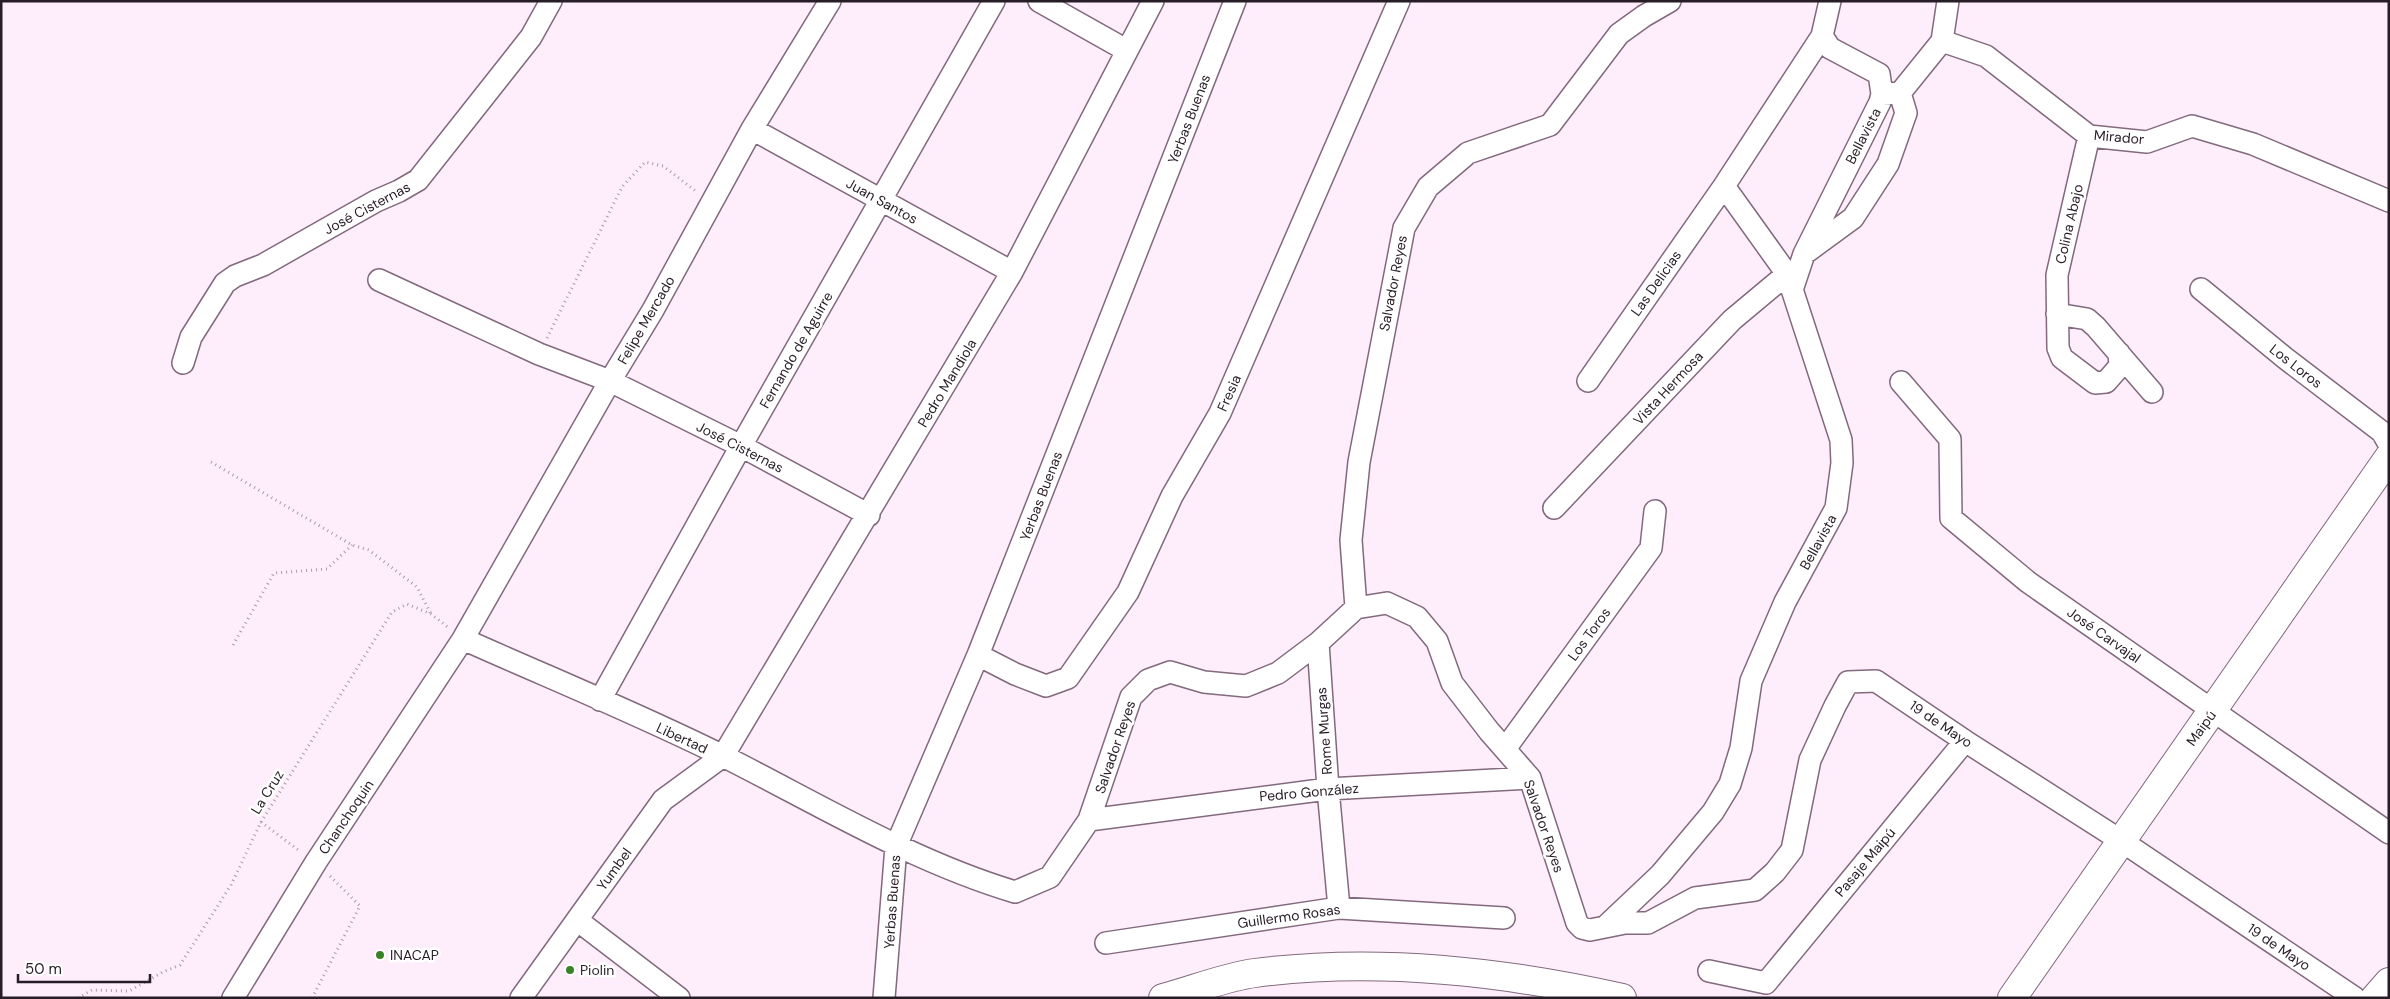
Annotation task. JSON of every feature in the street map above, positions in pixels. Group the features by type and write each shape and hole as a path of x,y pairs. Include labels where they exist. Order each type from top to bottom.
{"main road":[{"name":"Maipú","path":"2012,998 2120,840 2214,711 2389,457"},
{"path":"1163,998 1253,974 1307,969 1424,968 1522,978 1622,998"},
{"path":"1503,998 1522,978"},
{"path":"2375,998 2389,982"}],"street":[{"name":"José Cisternas","path":"183,363 191,337 225,283 418,180 531,37 551,1"},
{"name":"Felipe Mercado","path":"463,639 610,381 653,310 752,129 830,1"},
{"name":"Fernando de Aguirre","path":"600,700 741,446 994,1"},
{"path":"1039,1 1126,50"},
{"name":"Pedro Mandiola","path":"723,756 869,515 1012,272 1153,1"},
{"name":"Yerbas Buenas","path":"884,998 896,846 978,655 1235,1"},
{"name":"Fresia","path":"978,655 1015,674 1046,686 1068,678 1128,592 1172,496 1220,413 1399,1"},
{"name":"Salvador Reyes","path":"1356,608 1351,540 1360,462 1404,228 1428,187 1468,153 1550,125 1619,34 1644,16 1670,1"},
{"name":"Las Delicias","path":"1588,381 1724,186 1822,36 1830,1"},
{"path":"1804,254 1853,218 1888,164 1906,112 1898,89 1942,41 1948,1"},
{"name":"Bellavista","path":"1605,927 1666,868 1713,812 1730,784 1741,748 1751,681 1785,602 1836,508 1842,463 1841,440 1789,282 1880,102 1898,89 1879,74 1830,48 1822,36"},
{"name":"Mirador","path":"1942,41 1986,56 2089,136 2147,142 2192,126 2253,144 2389,201"},
{"name":"Juan Santos","path":"752,129 1012,272"},
{"name":"Colina Abajo","path":"2089,136 2058,275 2058,348 2062,358 2095,383 2106,382 2120,366 2119,354"},
{"path":"1724,186 1789,282"},
{"name":"José Cisternas","path":"379,280 539,354 610,381 741,446 869,515"},
{"name":"Vista Hermosa","path":"1554,508 1732,320 1789,282"},
{"name":"Los Loros","path":"2201,289 2285,358 2382,432 2389,444"},
{"path":"2057,314 2087,319 2152,392"},
{"name":"José Carvajal","path":"1901,382 1950,439 1951,518 2028,582 2389,833"},
{"name":"Los Toros","path":"1505,749 1651,548 1655,511"},
{"name":"Salvador Reyes","path":"896,846 974,880 1015,892 1050,877 1090,820 1131,697 1148,680 1170,672 1204,682 1246,686 1278,672 1318,643 1356,608 1387,603 1417,617 1437,641 1452,683 1530,778 1577,923 1582,928 1590,930 1605,927"},
{"name":"Libertad","path":"463,639 723,756 896,846"},
{"name":"Chanchoquin","path":"232,998 316,862 463,639"},
{"name":"Rome Murgas","path":"1318,643 1328,789 1340,908"},
{"name":"19 de Mayo","path":"1605,927 1648,923 1695,898 1756,890 1775,872 1792,850 1810,760 1848,682 1876,681 1965,741 2120,840 2355,998"},
{"name":"Pasaje Maipú","path":"1709,971 1766,982 1965,741"},
{"name":"Yumbel","path":"521,998 664,800 723,756"},
{"name":"Pedro González","path":"1090,820 1328,789 1530,778"},
{"name":"Guillermo Rosas","path":"1106,943 1340,908 1504,918"},
{"path":"577,920 679,998"}],"path":[{"path":"539,354 622,187 645,162 663,166 712,203"},
{"path":"211,462 352,545 369,550 417,587 431,614"},
{"path":"233,645 274,573 327,569 352,545"},
{"name":"La Cruz","path":"78,998 92,990 129,991 162,972 180,965 231,885 261,822 392,612 407,604 431,614 463,639"},
{"path":"261,822 316,862 360,906 312,998"}],"place":[{"name":"INACAP","path":"380,955"},
{"name":"Piolin","path":"570,970"}]}
